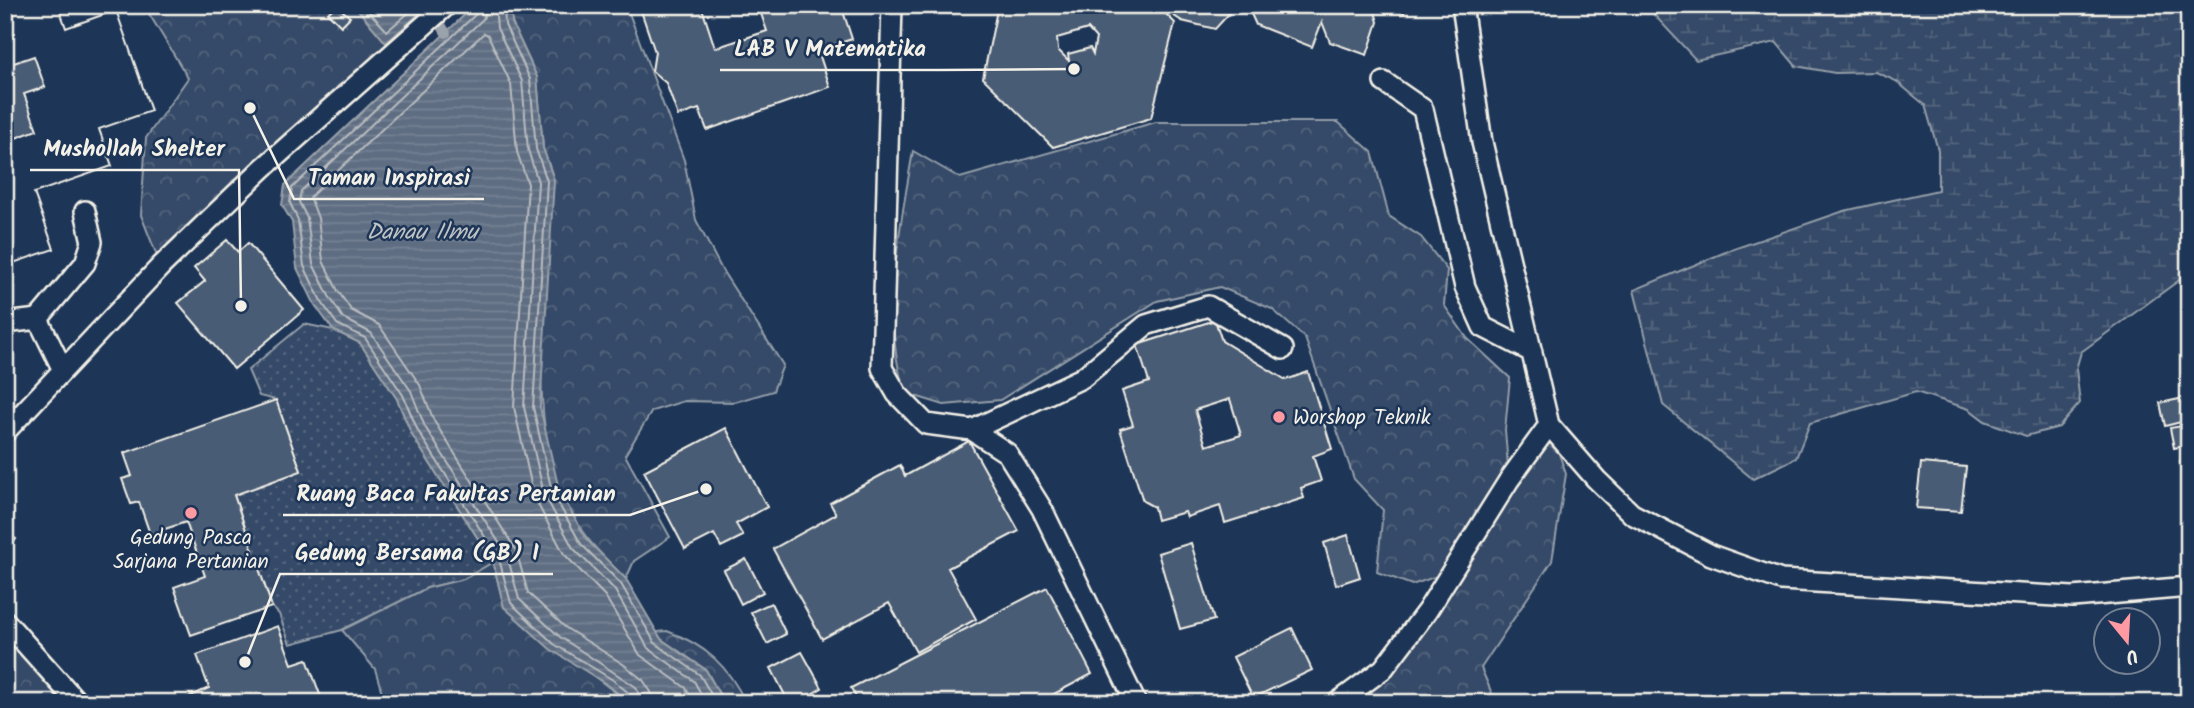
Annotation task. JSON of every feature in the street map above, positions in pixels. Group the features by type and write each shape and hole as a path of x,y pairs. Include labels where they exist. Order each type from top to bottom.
{"lane":[{"path":"5,432 62,368 161,266 262,169 447,5"},
{"path":"892,5 882,368 897,394 926,424 972,430 1007,453 1042,509 1136,703"},
{"path":"1462,5 1482,142 1549,425 1596,479 1632,514 1711,555 1781,580 2073,597 2189,587"},
{"path":"1384,82 1423,109 1465,287 1483,327 1532,352"},
{"path":"5,323 38,319 85,264 92,242 85,211"},
{"path":"972,430 1082,378 1146,325 1208,306 1283,349"},
{"path":"38,319 62,368"},
{"path":"1337,703 1383,669 1398,650 1427,611 1509,480 1549,425"},
{"path":"5,621 78,703"}],"green space":[{"path":"135,5 451,5 161,266 141,215 146,138 188,78 148,12"},
{"path":"511,5 626,5 684,160 696,220 722,270 783,365 773,391 735,402 684,401 652,411 625,455 670,537 634,561 626,579 596,549 571,515 559,490 549,456 541,378 544,295 554,180 543,148 537,77 512,23"},
{"path":"1645,5 2189,5 2189,273 2081,352 2076,369 2080,403 2059,427 2026,436 1985,421 1969,409 1916,392 1810,423 1796,458 1753,479 1663,405 1634,290 1728,251 1844,211 1938,190 1938,150 1925,105 1896,81 1876,72 1835,73 1796,66 1776,42 1696,60"},
{"path":"1156,122 1338,122 1372,152 1389,216 1421,237 1447,270 1444,305 1467,338 1510,378 1505,430 1509,479 1549,425 1566,474 1552,561 1481,668 1496,703 1337,703 1383,669 1451,571 1412,585 1377,572 1383,510 1354,479 1305,338 1272,309 1220,287 1157,301 1000,400 944,405 905,393 894,334 893,303 898,242 913,151 960,178"},
{"path":"304,324 333,330 360,343 397,399 412,435 493,562 464,579 427,588 342,630 290,644 279,614 272,607 234,495 301,471 276,400 259,396 248,370"},
{"path":"493,562 504,607 629,703 385,703 375,669 342,630 427,588 464,579"},
{"path":"5,621 78,703 5,703"},
{"path":"667,631 693,643 714,658 732,678 746,703 724,703 706,670 661,639 657,632"}],"water":[{"path":"354,5 429,5 386,43"},
{"name":"Danau Ilmu","path":"475,5 511,5 512,23 537,77 543,148 554,180 540,407 559,490 587,540 626,579 661,639 706,670 724,703 629,703 608,685 550,649 504,607 493,562 412,435 397,399 360,343 333,330 315,305 297,268 292,222 282,205 285,185"}],"building":[{"path":"5,5 58,5 66,28 116,10 151,111 99,129 112,166 34,193 54,249 7,265 13,281 5,284 5,142 37,130 24,94 45,87 34,56 5,66"},
{"path":"5,5 58,5 66,28 116,10 151,111 99,129 112,166 34,193 54,249 7,265 13,281 5,284 5,142 37,130 24,94 45,87 34,56 5,66"},
{"path":"5,5 58,5 66,28 116,10 151,111 99,129 112,166 34,193 54,249 7,265 13,281 5,284"},
{"path":"5,5 58,5 66,28 116,10 151,111 99,129 112,166 34,193 54,249 7,265 13,281 5,284 5,142 37,130 24,94 45,87 34,56 5,66"},
{"path":"336,5 350,17 341,26 328,13"},
{"path":"639,5 701,5 715,48 767,31 758,5 841,5 852,39 818,50 830,87 707,130 699,109 678,116 666,83 652,71 655,52"},
{"path":"998,5 1157,5 1175,23 1151,118 1053,147 983,78","holes":["1088,29 1096,38 1093,54 1090,48 1068,54 1069,61 1058,50 1057,38"]},
{"path":"1157,5 1237,5 1215,29 1182,21"},
{"path":"1247,5 1373,5 1378,22 1367,55 1330,42 1322,22 1312,47 1256,25"},
{"path":"1380,5 1406,5 1404,13"},
{"path":"227,240 238,252 248,243 304,310 234,369 178,303 205,281 194,268"},
{"name":"Worshop Teknik","path":"1215,320 1222,341 1286,380 1308,372 1332,449 1313,456 1321,481 1301,488 1304,498 1225,523 1220,506 1187,517 1185,512 1157,520 1154,507 1143,501 1120,429 1133,425 1122,391 1149,382 1137,345","holes":["1230,399 1241,435 1206,446 1195,410"]},
{"path":"2182,348 2189,348 2189,383 2182,383"},
{"path":"2189,397 2189,420 2165,426 2160,403"},
{"name":"Gedung Pasca Sarjana Pertanian","path":"276,400 301,471 234,495 272,607 191,635 174,587 205,576 186,522 150,534 139,502 131,504 122,479 132,476 124,453"},
{"path":"2189,425 2189,445 2174,448 2170,428"},
{"path":"726,428 767,507 736,524 743,536 721,547 714,534 685,549 644,471"},
{"path":"969,441 1019,531 948,568 976,619 916,652 889,603 822,639 773,549 836,514 830,503 900,465 905,476"},
{"path":"2189,459 2189,479 2184,480 2180,461"},
{"path":"1921,463 1966,467 1961,511 1916,508"},
{"path":"5,532 16,539 5,555"},
{"path":"1348,535 1360,577 1336,585 1324,543"},
{"path":"1191,543 1214,620 1180,629 1158,553"},
{"path":"746,559 763,592 741,604 724,570"},
{"path":"1047,587 1092,674 1037,703 859,703 851,688"},
{"path":"771,603 786,634 767,644 751,612"},
{"path":"278,626 292,664 307,659 323,703 265,703 262,696 243,703 175,703 209,688 197,655"},
{"path":"1292,628 1312,670 1253,698 1233,657"},
{"path":"802,652 822,688 796,703 789,703 771,668"}],"waterway":[{"path":"429,5 446,33"}],"place":[{"name":"LAB V Matematika","path":"1074,69"},
{"name":"Taman Inspirasi","path":"250,108"},
{"name":"Mushollah Shelter","path":"241,306"},
{"name":"Worshop Teknik","path":"1279,417"},
{"name":"Ruang Baca Fakultas Pertanian","path":"706,489"},
{"name":"Gedung Pasca Sarjana Pertanian","path":"191,513"},
{"name":"Gedung Bersama (GB) I","path":"245,662"}]}
